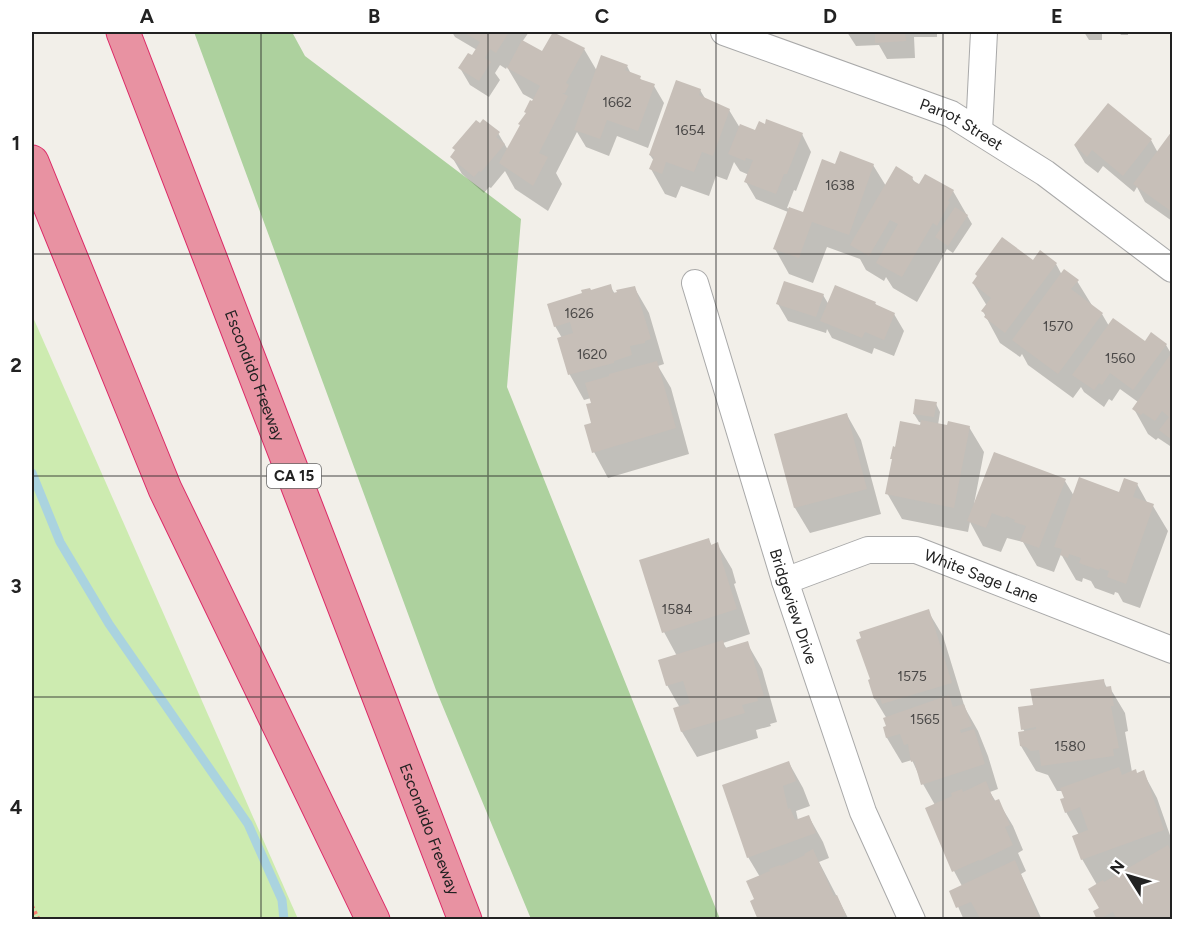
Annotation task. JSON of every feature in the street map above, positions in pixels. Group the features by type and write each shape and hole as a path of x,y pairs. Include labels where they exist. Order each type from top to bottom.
{"highway":[{"name":"Escondido Freeway","path":"123,32 465,920"},
{"path":"32,162 165,489 374,920"}],"street":[{"name":"Parrot Street","path":"723,32 951,114 1046,173 1173,268"},
{"path":"979,131 984,32"},
{"name":"Bridgeview Drive","path":"695,283 785,581 863,812 912,920"},
{"name":"White Sage Lane","path":"785,581 868,550 916,550 1173,650"}],"path":[{"path":"32,906 39,920"}],"green space":[{"path":"194,32 292,32 305,56 521,219 507,387 720,919 531,919 436,690"},
{"path":"32,315 298,919 32,919"}],"building":[{"path":"463,32 509,32 496,53 490,49 485,58 491,62 479,81 458,68 468,53 472,55 480,42"},
{"path":"553,32 585,48 566,83 569,85 565,93 562,93 568,96 539,153 548,157 533,186 499,163 520,125 518,124 526,113 524,112 530,100 532,101 540,86 507,68 522,40 542,51"},
{"path":"875,32 905,32 906,41 875,43"},
{"path":"601,55 628,65 625,70 641,76 640,79 655,84 638,131 607,120 600,139 574,130"},
{"path":"676,80 701,89 699,95 730,109 713,156 702,152 694,172 666,162 662,174 649,169 654,157 649,155"},
{"path":"1108,103 1152,139 1123,176 1092,150 1087,157 1074,145"},
{"path":"483,119 500,132 496,137 505,144 474,177 450,157 455,150 452,148 476,120 480,123"},
{"path":"766,119 803,133 787,174 784,174 776,194 744,182 753,160 746,158 745,161 728,154 740,124 755,130 759,121 765,124"},
{"path":"1172,131 1172,212 1133,184"},
{"path":"840,151 874,164 849,235 812,222 799,258 773,249 789,207 803,212 822,159 835,164"},
{"path":"896,166 913,177 912,180 919,184 925,174 954,190 937,226 933,223 902,277 876,263 898,224 890,220 869,256 850,245"},
{"path":"955,207 968,215 948,246 935,237"},
{"path":"1002,237 1033,260 1040,250 1057,263 1005,333 984,317 986,314 981,311 991,298 972,283 977,276 975,274"},
{"path":"1064,269 1079,280 1071,289 1103,313 1058,374 1012,340"},
{"path":"784,281 824,294 816,317 776,304"},
{"path":"611,284 613,293 617,292 616,290 635,286 651,339 645,343 630,346 632,355 614,361 614,363 568,375 557,338 573,333 570,322 554,327 547,304 582,293 581,290 590,288 591,290"},
{"path":"835,285 876,302 875,304 895,313 884,340 865,332 862,338 820,321"},
{"path":"1113,318 1145,341 1151,332 1167,344 1133,390 1110,373 1102,385 1099,383 1094,390 1072,375"},
{"path":"1172,352 1172,440 1159,430 1169,417 1162,411 1155,421 1132,409"},
{"path":"657,361 676,428 592,453 584,425 591,423 586,404 591,403 585,383"},
{"path":"915,399 937,402 934,417 913,414"},
{"path":"847,413 867,489 794,508 774,434"},
{"path":"921,420 947,425 948,421 970,426 954,508 885,494 892,459 890,459 900,421 920,425"},
{"path":"994,452 1066,479 1039,548 1020,541 1026,526 1006,516 1005,518 992,513 986,528 967,521"},
{"path":"1079,477 1119,492 1124,478 1138,483 1133,497 1154,504 1126,584 1107,577 1109,571 1079,563 1081,558 1069,554 1068,558 1060,555 1062,549 1054,547"},
{"path":"709,538 711,545 718,542 737,609 662,633 639,560"},
{"path":"929,609 952,683 882,704 880,698 874,699 868,680 870,679 856,640 861,638 859,632"},
{"path":"723,640 725,648 748,641 764,696 757,698 758,701 742,705 745,713 681,732 673,708 690,703 683,681 666,686 658,660"},
{"path":"1104,679 1105,687 1111,686 1114,706 1111,706 1119,748 1113,749 1114,756 1041,766 1039,750 1031,751 1020,746 1018,732 1036,729 1036,727 1021,730 1018,707 1033,705 1030,689"},
{"path":"949,695 953,707 964,704 972,726 960,730 961,733 974,729 985,764 921,785 914,761 911,762 908,744 904,745 900,734 886,738 883,718"},
{"path":"789,761 796,781 783,786 788,809 790,808 795,820 809,815 816,833 747,858 722,785"},
{"path":"1119,767 1122,775 1136,769 1137,773 1144,770 1164,830 1081,860 1072,836 1088,830 1080,807 1065,813 1060,799 1064,798 1060,788"},
{"path":"986,781 994,801 999,799 1010,825 1005,827 1013,845 952,872 925,808 952,796 951,793 962,789 963,792"},
{"path":"1168,845 1172,853 1172,920 1117,920 1113,912 1097,920 1093,911 1099,908 1088,889"},
{"path":"813,849 834,896 837,895 846,915 835,920 758,920 750,901 754,899 746,881 805,855"},
{"path":"1015,860 1040,920 981,920 971,902 956,908 949,891"}],"waterway":[{"path":"32,473 60,542 109,624 248,824 282,900 284,920"}]}
